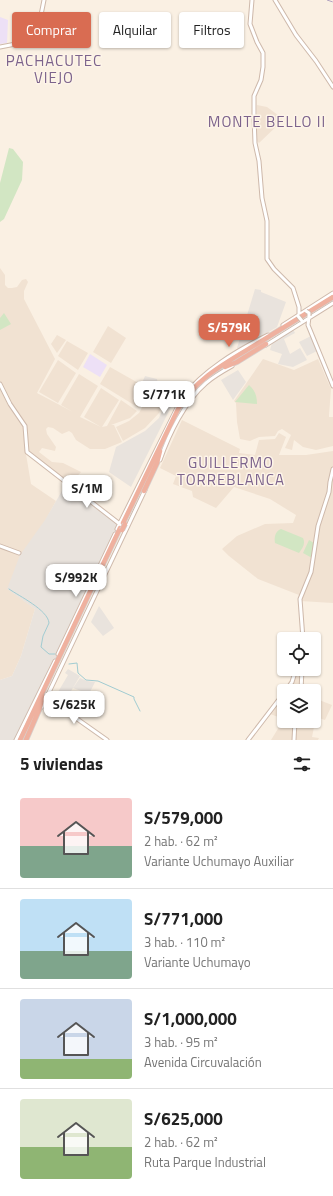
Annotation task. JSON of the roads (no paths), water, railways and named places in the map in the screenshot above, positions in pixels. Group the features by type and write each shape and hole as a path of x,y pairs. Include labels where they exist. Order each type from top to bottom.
{"highway":[{"path":"20,740 28,734 123,526 184,398 203,378 333,298"},
{"path":"20,740 25,725 31,716 160,451 178,415 190,396 205,380 333,298"},
{"path":"230,361 236,355 266,336"},
{"path":"225,367 237,362 266,344"},
{"path":"144,491 157,463 160,451"},
{"path":"20,740 44,699"}],"main road":[{"path":"0,47 36,40 44,0"},
{"path":"252,0 250,24 263,53 261,80 254,96 254,135 259,161 262,198 267,221 267,256 271,266 293,288 299,307 298,316 302,321 308,324"},
{"path":"274,0 296,35 316,61 333,87"},
{"path":"107,740 73,716 44,699 62,664 179,402 192,385 206,373 333,293"},
{"path":"20,740 123,526 144,491 184,409 202,387 212,379 250,356 302,321 333,303"},
{"path":"299,307 309,313 308,324 333,386"},
{"path":"0,384 10,404 24,426 27,452 123,526"},
{"path":"302,632 300,602 311,572 318,526 329,492 333,469"},
{"path":"0,546 19,553"},
{"path":"248,740 277,702"},
{"path":"294,740 295,728"}],"waterway":[{"path":"9,589 26,599 44,613 49,623 43,636 41,647 49,654 55,654"},
{"path":"69,664 77,663 78,673 86,680 98,681 134,697 140,711"}],"railway":[{"path":"327,0 333,2"}],"district":[{"name":"PACHACUTEC VIEJO","path":"54,70"},
{"name":"MONTE BELLO II","path":"267,122"},
{"name":"GUILLERMO TORREBLANCA","path":"231,472"}]}
